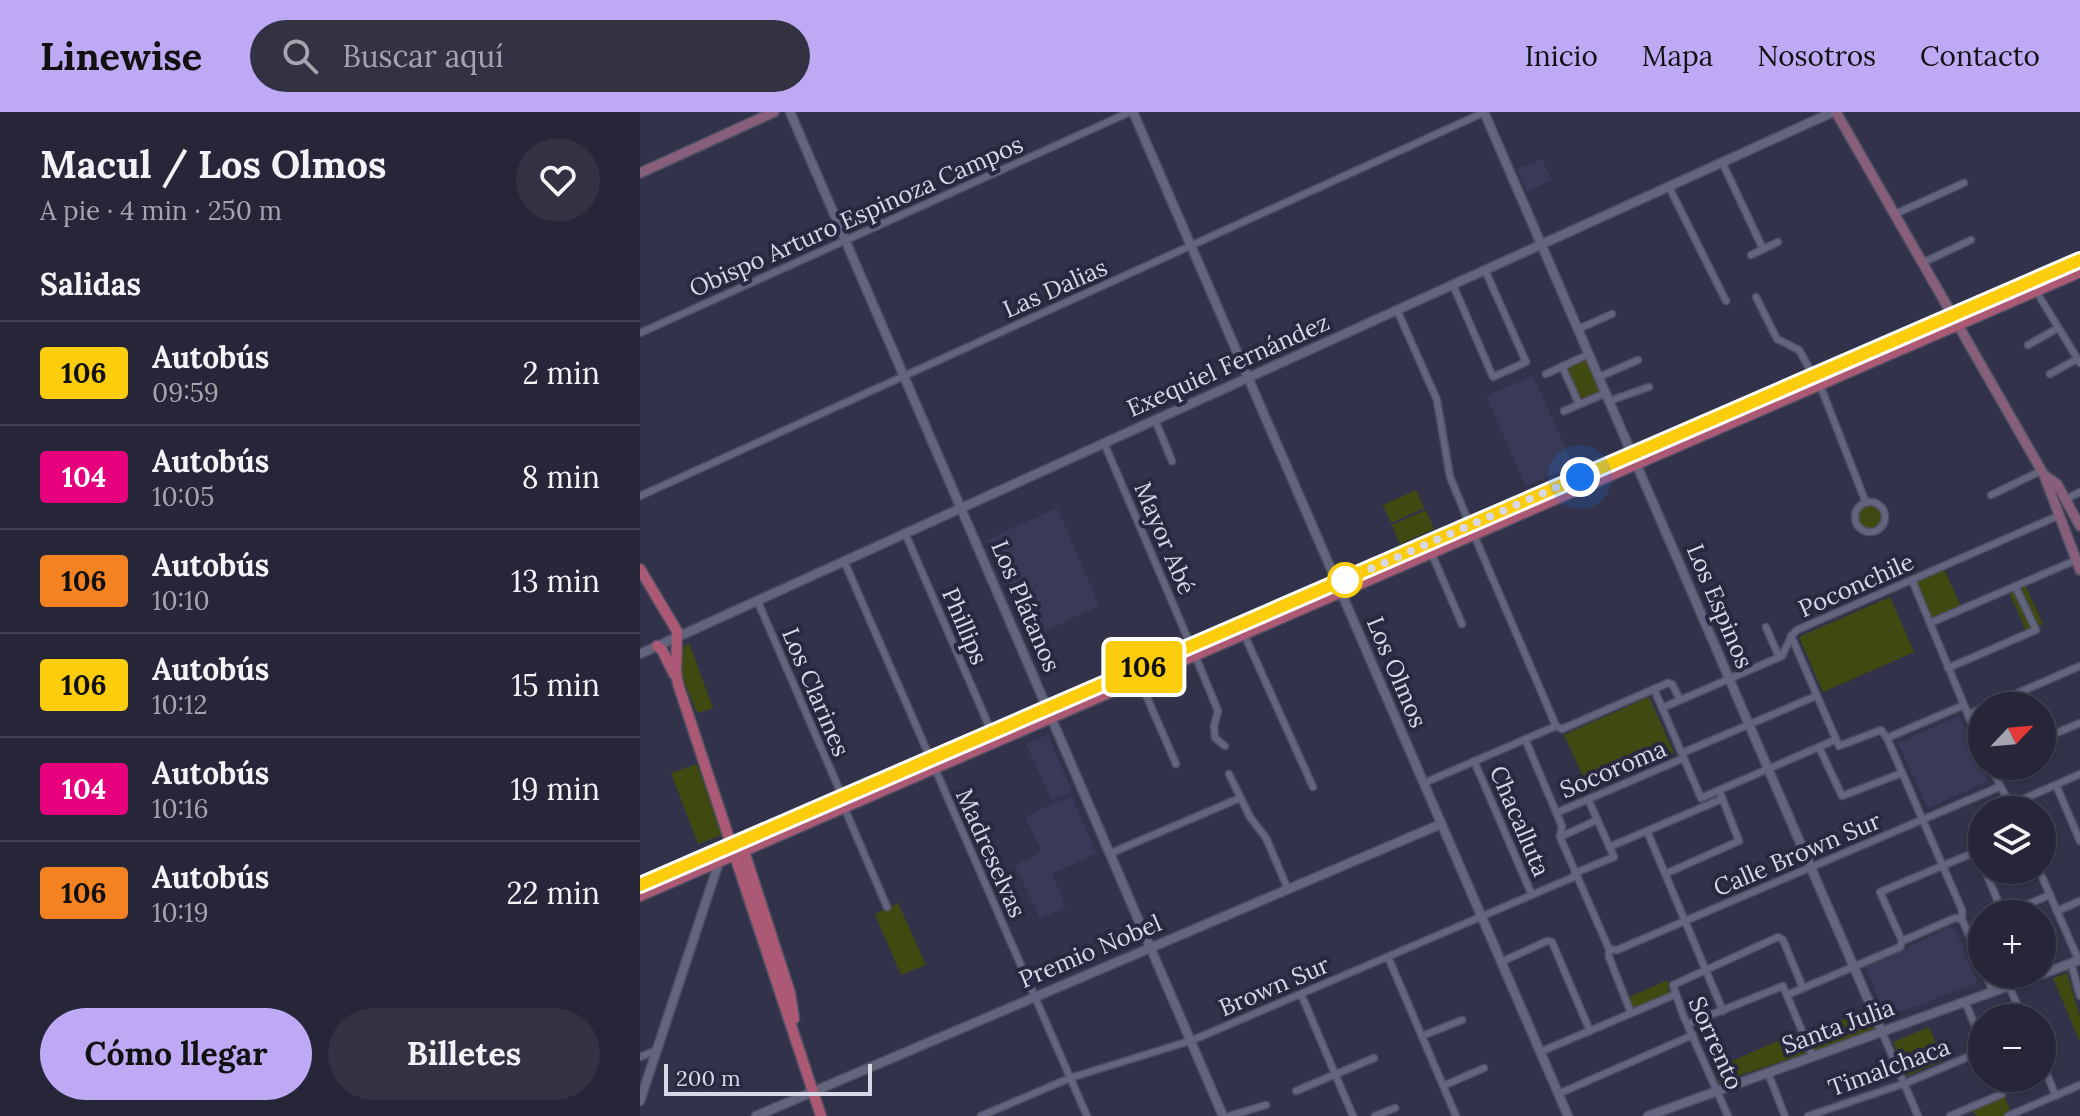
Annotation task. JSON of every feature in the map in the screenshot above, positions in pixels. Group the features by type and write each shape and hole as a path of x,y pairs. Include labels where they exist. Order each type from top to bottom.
{"main road":[{"path":"640,173 774,112"},
{"path":"1835,112 2042,473 2078,565"},
{"path":"640,885 736,850 1954,321 2080,260"},
{"path":"1954,321 2079,275"},
{"path":"2042,473 2057,484 2080,526"},
{"path":"1339,588 1431,552 1472,530"},
{"path":"640,569 678,636 676,678"},
{"path":"657,646 676,678 760,917 821,1116"},
{"path":"933,764 992,733 1139,679 1194,651"},
{"path":"640,896 720,856"}],"street":[{"name":"Los Plátanos","path":"790,112 1226,1116"},
{"name":"Obispo Arturo Espinoza Campos","path":"640,333 1132,112"},
{"name":"Los Olmos","path":"1132,112 1568,1116"},
{"name":"Las Dalias","path":"640,496 1484,112"},
{"name":"Los Espinos","path":"1484,112 1918,1116"},
{"name":"Exequiel Fernández","path":"640,654 1835,112"},
{"path":"1722,162 1763,249"},
{"path":"1894,215 1964,183"},
{"path":"1669,187 1726,301"},
{"path":"1922,263 1971,240"},
{"path":"1751,255 1778,242"},
{"path":"1453,285 1493,377 1526,362 1485,270"},
{"path":"2036,291 2078,361 2050,374"},
{"path":"1756,297 1777,339 1799,350 1816,381 1866,503"},
{"path":"1397,310 1437,400 1447,467 1556,726 1562,729 1671,683 1680,700"},
{"path":"1578,329 1612,314"},
{"path":"2028,345 2058,328"},
{"path":"1546,374 1589,354"},
{"path":"1599,377 1638,360"},
{"path":"1562,366 1579,404"},
{"path":"1564,411 1579,404 1649,387"},
{"path":"1155,420 1172,461"},
{"name":"Mayor Abé","path":"1104,443 1217,705 1213,732 1225,746"},
{"path":"1991,495 2042,473"},
{"path":"2066,499 2080,492"},
{"path":"1866,503 1877,504 1884,513 1883,524 1874,531 1863,530 1856,521 1857,510 1866,503"},
{"name":"Poconchile","path":"1779,657 1786,651 1791,636 1797,630 2060,515"},
{"name":"Phillips","path":"905,533 992,733"},
{"path":"1431,552 1462,624"},
{"name":"Madreselvas","path":"844,561 1087,1116"},
{"path":"1930,623 2015,586 2078,565"},
{"path":"1912,580 1968,715"},
{"path":"1948,668 2036,630 2015,586"},
{"name":"Los Clarines","path":"757,600 887,907"},
{"path":"1662,708 1779,657 1766,627"},
{"path":"1241,630 1313,787"},
{"path":"1791,636 1835,740 1841,747 1881,730 1887,738 1962,910 1967,931"},
{"path":"2020,692 2080,666"},
{"path":"1139,679 1176,764"},
{"path":"1654,689 1701,798 1835,740"},
{"name":"Socoroma","path":"1556,813 1816,696"},
{"path":"1887,738 1964,705"},
{"path":"2056,733 2080,723"},
{"path":"1424,783 1556,726"},
{"path":"1525,739 1563,829 1560,837 1609,949 1609,957 1631,1013"},
{"path":"1819,747 1842,796 1902,773"},
{"name":"Chacalluta","path":"1474,761 1532,895"},
{"path":"1229,774 1250,817 1266,838 1288,889"},
{"path":"2034,796 2080,774"},
{"path":"1996,780 2005,796"},
{"path":"2056,785 2080,841"},
{"name":"Calle Brown Sur","path":"1609,949 1617,950 1999,787"},
{"path":"1665,874 1739,841 1719,790"},
{"path":"1111,853 1240,798"},
{"path":"1588,799 1609,847 1722,799"},
{"path":"1560,837 1597,820"},
{"name":"Premio Nobel","path":"756,1116 1441,824"},
{"path":"1647,831 1723,1011"},
{"name":"Brown Sur","path":"981,1116 1070,1078 1193,1040 1482,917 1614,857 1609,847"},
{"path":"1787,995 1901,947 1902,941 1880,892 1968,855"},
{"path":"640,1101 720,856"},
{"path":"2045,884 2076,961 2080,996"},
{"path":"2038,900 2050,895"},
{"path":"2057,911 2080,901"},
{"path":"1902,941 1955,918 1962,919"},
{"path":"1705,969 1780,937 1803,988"},
{"path":"1501,962 1552,942 1590,1031"},
{"path":"1388,957 1456,1116"},
{"name":"Santa Julia","path":"2056,969 2076,961"},
{"name":"Sorrento","path":"1705,969 1673,985 1674,995 1728,1116"},
{"path":"1688,1024 1783,986 1813,1057"},
{"path":"1991,988 1993,992"},
{"name":"Santa Julia","path":"1648,1116 2004,988"},
{"path":"1301,994 1353,1116"},
{"path":"1540,1052 1674,995"},
{"path":"1965,1002 1968,1009"},
{"path":"1422,1036 1462,1020"},
{"path":"1558,1094 1693,1035"},
{"path":"640,1057 657,1050"},
{"name":"Timalchaca","path":"1808,1116 1968,1057"},
{"path":"1296,1091 1374,1058"},
{"path":"1443,1086 1484,1068"},
{"path":"1768,1073 1785,1116"},
{"path":"2008,1116 2080,1085"},
{"path":"1950,1116 2003,1092"},
{"path":"2054,1092 2056,1096"},
{"path":"1226,1116 1266,1105"},
{"path":"1375,1116 1395,1108"},
{"path":"1969,1108 1972,1116"}],"shaded area":[{"path":"1542,159 1552,180 1527,192 1517,169"},
{"path":"1533,375 1573,465 1526,486 1486,396"},
{"path":"1057,508 1099,606 1030,637 987,540"},
{"path":"1959,716 1968,736 1968,780 1988,781 1928,808 1898,743"},
{"path":"1048,735 1072,792 1052,801 1026,744"},
{"path":"1071,796 1097,853 1052,874 1066,907 1040,919 1015,865 1042,852 1025,817"},
{"path":"1950,927 1955,930 1968,960 1968,987 1889,1016 1884,1014 1866,967"}],"green space":[{"path":"1589,354 1606,393 1579,404 1562,366"},
{"path":"1416,490 1424,508 1391,523 1383,505"},
{"path":"1870,502 1880,507 1885,517 1880,527 1870,532 1860,527 1855,517 1860,507"},
{"path":"1426,510 1434,529 1400,544 1392,525"},
{"path":"1944,569 1961,607 1932,619 1916,582"},
{"path":"2025,585 2043,624 2026,631 2009,592"},
{"path":"1890,597 1914,652 1823,692 1799,637"},
{"path":"689,643 713,708 697,713 682,676 682,648"},
{"path":"1649,697 1674,753 1590,791 1564,735"},
{"path":"697,764 722,835 698,844 671,773"},
{"path":"898,903 926,965 901,975 875,914"},
{"path":"2067,973 2080,1016 2080,1042 2056,985 2056,977"},
{"path":"1668,980 1669,993 1632,1009 1627,998"},
{"path":"1866,1010 1874,1029 1815,1051 1808,1034"},
{"path":"1929,1027 1943,1061 1907,1076 1893,1042"},
{"path":"1798,1032 1807,1053 1719,1082 1714,1069"},
{"path":"2004,1096 2011,1112 2003,1116 1976,1116 1973,1110"}],"bus line":[{"name":"106","path":"640,885 2080,260"}],"route":[{"path":"1345,580 1580,477"}]}
